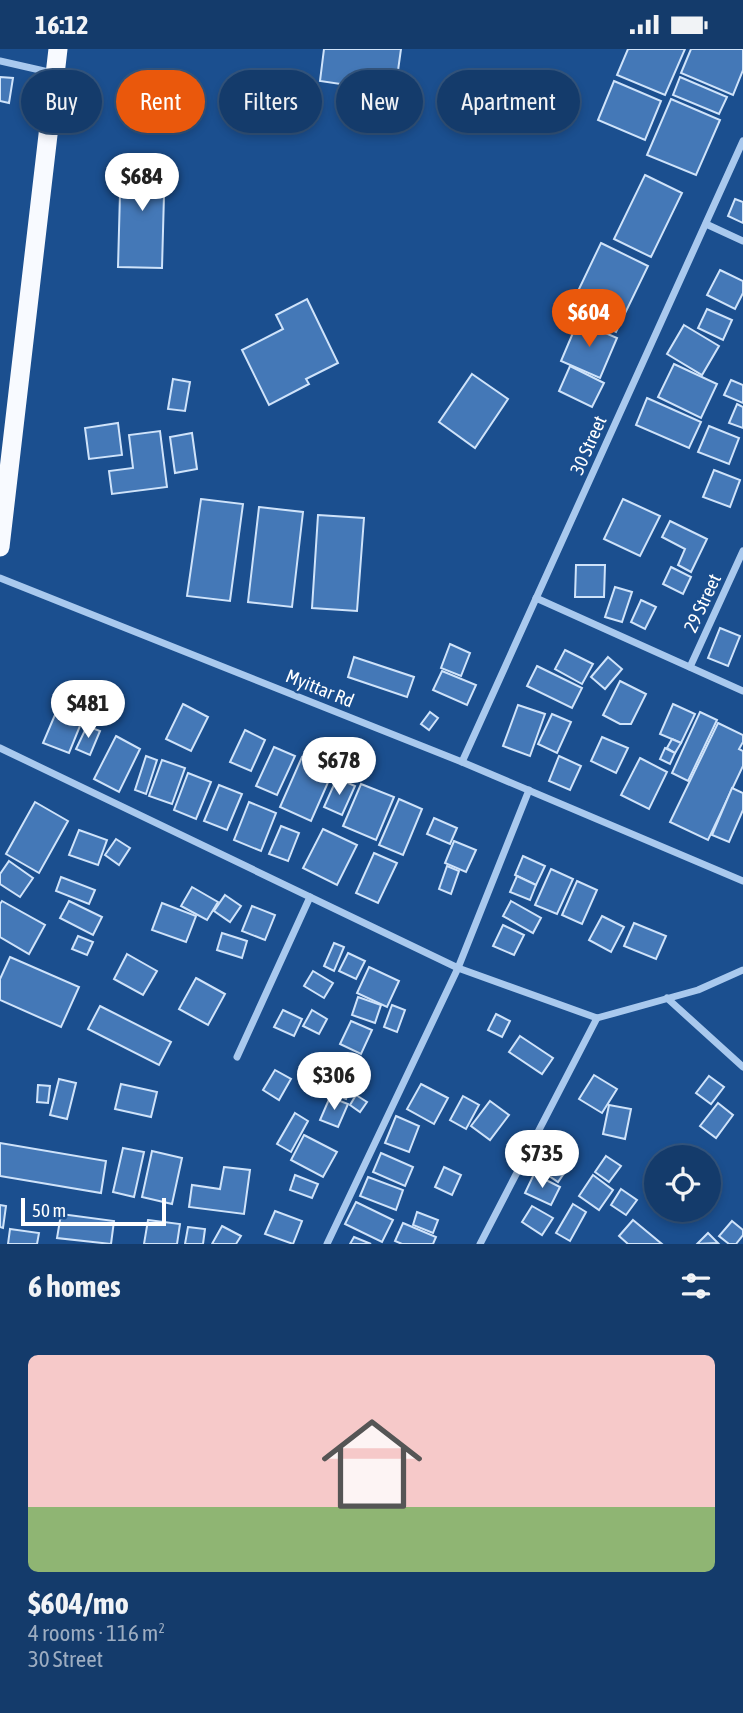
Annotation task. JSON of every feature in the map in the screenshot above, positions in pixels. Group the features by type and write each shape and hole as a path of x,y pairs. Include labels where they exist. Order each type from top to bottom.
{"highway":[{"path":"55,70 58,49"},
{"path":"0,547 47,133"}],"street":[{"path":"0,61 37,70"},
{"name":"30 Street","path":"462,762 743,141"},
{"path":"706,224 743,241"},
{"name":"29 Street","path":"690,667 743,551"},
{"name":"Myittar Rd","path":"0,578 462,762 743,881"},
{"path":"536,598 743,691"},
{"path":"0,748 458,968 597,1018 698,990 743,970"},
{"path":"327,1244 458,968 529,790"},
{"path":"237,1057 310,897"},
{"path":"667,998 743,1067"},
{"path":"480,1244 597,1018"}],"building":[{"path":"324,49 401,49 398,70 336,70 336,83 322,81"},
{"path":"628,49 685,49 665,95 617,75"},
{"path":"691,49 743,49 743,70 733,95 681,73"},
{"path":"0,77 13,78 9,103 0,101"},
{"path":"680,77 727,97 719,114 673,95"},
{"path":"614,81 661,101 645,140 598,120"},
{"path":"671,99 720,120 696,175 647,155"},
{"path":"121,157 165,158 162,268 118,267"},
{"path":"645,175 682,193 651,257 614,239"},
{"path":"735,199 743,202 743,223 728,216"},
{"path":"601,243 648,266 616,332 569,310"},
{"path":"720,270 743,281 743,293 735,309 707,295"},
{"path":"307,299 338,363 306,379 309,384 269,405 242,350 283,329 276,315"},
{"path":"707,309 732,320 723,340 698,328"},
{"path":"578,321 617,338 600,378 561,361"},
{"path":"684,325 719,346 702,375 667,354"},
{"path":"674,364 717,384 701,418 658,397"},
{"path":"570,366 604,383 592,407 559,391"},
{"path":"472,374 508,399 475,448 439,422"},
{"path":"173,379 190,382 185,411 168,409"},
{"path":"731,380 743,385 743,403 724,395"},
{"path":"647,398 701,422 689,448 636,425"},
{"path":"737,404 743,407 743,428 729,423"},
{"path":"118,423 122,455 89,459 85,428"},
{"path":"709,426 739,438 729,464 698,452"},
{"path":"160,431 167,487 112,494 109,471 133,468 129,435"},
{"path":"192,433 197,469 175,473 170,437"},
{"path":"714,470 740,480 730,507 703,497"},
{"path":"201,499 243,504 230,601 187,596"},
{"path":"623,499 660,516 640,556 604,539"},
{"path":"259,507 303,512 292,607 248,602"},
{"path":"318,515 364,518 357,611 312,608"},
{"path":"670,521 707,539 691,572 678,565 685,549 662,537"},
{"path":"576,565 605,565 604,597 575,597"},
{"path":"671,567 691,577 683,594 663,584"},
{"path":"615,587 632,592 622,622 605,617"},
{"path":"641,600 656,607 645,629 631,622"},
{"path":"720,628 740,636 728,666 708,658"},
{"path":"450,644 470,653 461,676 441,668"},
{"path":"565,650 593,664 582,684 555,669"},
{"path":"354,657 414,677 407,697 348,677"},
{"path":"608,657 622,669 605,689 591,677"},
{"path":"537,666 582,688 572,708 527,686"},
{"path":"442,671 476,685 467,705 433,690"},
{"path":"620,681 646,694 631,724 620,724 603,715"},
{"path":"183,704 208,717 191,751 166,739"},
{"path":"673,704 695,714 681,743 660,734"},
{"path":"518,705 545,714 530,756 503,746"},
{"path":"57,710 82,721 69,753 43,743"},
{"path":"430,712 438,718 429,730 421,724"},
{"path":"700,712 717,720 688,781 672,773"},
{"path":"552,714 571,722 557,753 538,744"},
{"path":"718,723 743,735 739,749 743,751 743,766 708,840 670,822"},
{"path":"87,726 100,731 90,755 76,749"},
{"path":"245,730 265,740 251,771 230,762"},
{"path":"116,736 140,749 119,792 94,779"},
{"path":"602,737 628,748 616,773 591,761"},
{"path":"672,739 681,743 675,753 667,748"},
{"path":"274,747 295,756 277,795 256,786"},
{"path":"665,748 675,753 670,764 660,759"},
{"path":"146,756 157,760 146,794 135,790"},
{"path":"559,756 581,766 570,790 549,781"},
{"path":"302,757 333,771 311,821 280,807"},
{"path":"640,758 667,772 649,809 621,795"},
{"path":"162,760 185,768 172,804 149,796"},
{"path":"188,773 211,782 196,819 174,810"},
{"path":"337,778 355,786 342,815 324,807"},
{"path":"361,784 394,797 376,840 343,826"},
{"path":"219,785 242,794 227,830 204,821"},
{"path":"732,788 743,793 743,810 729,842 712,835"},
{"path":"399,799 422,809 403,855 379,845"},
{"path":"35,802 68,821 39,873 6,854"},
{"path":"249,802 276,813 261,851 234,840"},
{"path":"434,818 457,828 450,844 427,834"},
{"path":"281,826 299,833 288,861 269,854"},
{"path":"323,829 357,845 337,885 303,868"},
{"path":"79,830 107,840 98,865 69,855"},
{"path":"116,839 130,848 119,865 105,855"},
{"path":"454,841 476,850 466,872 445,863"},
{"path":"374,853 397,863 378,903 356,893"},
{"path":"523,856 545,866 536,885 515,875"},
{"path":"9,861 33,878 20,897 0,884 0,874"},
{"path":"447,866 459,871 451,894 439,889"},
{"path":"551,869 573,879 557,914 535,905"},
{"path":"517,876 536,885 530,900 510,892"},
{"path":"61,877 95,890 89,904 56,891"},
{"path":"577,881 597,890 582,924 562,915"},
{"path":"192,887 218,902 207,920 181,906"},
{"path":"225,895 241,906 230,922 214,911"},
{"path":"2,901 45,925 29,954 0,937"},
{"path":"69,901 102,917 93,935 60,918"},
{"path":"511,901 541,918 533,933 503,916"},
{"path":"162,903 196,916 186,942 152,930"},
{"path":"252,906 275,915 265,940 242,931"},
{"path":"602,916 624,927 611,952 589,940"},
{"path":"634,923 666,936 656,959 624,946"},
{"path":"503,925 524,935 514,955 493,946"},
{"path":"222,933 247,941 242,958 217,950"},
{"path":"78,936 93,942 87,955 72,949"},
{"path":"334,943 344,947 334,971 324,966"},
{"path":"348,953 365,961 356,979 339,971"},
{"path":"127,954 157,971 143,995 114,979"},
{"path":"10,957 79,987 61,1027 0,1000 0,979"},
{"path":"369,967 399,981 387,1007 357,993"},
{"path":"313,971 333,983 324,998 304,986"},
{"path":"196,978 225,994 208,1025 179,1009"},
{"path":"358,997 381,1005 375,1023 352,1015"},
{"path":"392,1005 405,1010 397,1032 384,1027"},
{"path":"100,1006 171,1042 159,1065 88,1029"},
{"path":"283,1010 302,1019 294,1036 274,1027"},
{"path":"312,1010 327,1019 319,1034 303,1026"},
{"path":"496,1014 510,1021 502,1037 488,1030"},
{"path":"351,1021 372,1030 361,1054 340,1044"},
{"path":"520,1036 553,1058 542,1074 509,1052"},
{"path":"275,1070 291,1079 279,1100 263,1090"},
{"path":"337,1075 353,1082 346,1099 330,1092"},
{"path":"594,1075 617,1089 602,1113 579,1099"},
{"path":"709,1076 724,1087 711,1104 696,1093"},
{"path":"59,1079 76,1083 67,1119 50,1115"},
{"path":"121,1084 157,1092 151,1117 115,1109"},
{"path":"421,1084 448,1098 434,1124 407,1109"},
{"path":"38,1085 50,1086 48,1103 37,1102"},
{"path":"356,1095 367,1102 360,1112 350,1105"},
{"path":"463,1096 479,1105 466,1129 450,1120"},
{"path":"330,1097 348,1104 338,1127 320,1120"},
{"path":"490,1101 509,1115 490,1140 471,1126"},
{"path":"718,1103 733,1115 716,1138 700,1126"},
{"path":"609,1105 631,1109 625,1139 603,1134"},
{"path":"295,1113 308,1121 291,1152 277,1144"},
{"path":"396,1116 419,1126 409,1152 385,1143"},
{"path":"304,1135 337,1152 323,1177 291,1160"},
{"path":"0,1143 106,1161 101,1193 0,1176"},
{"path":"123,1148 144,1152 134,1197 113,1192"},
{"path":"152,1151 182,1158 172,1204 142,1197"},
{"path":"381,1153 413,1167 405,1186 373,1172"},
{"path":"553,1155 569,1166 558,1182 542,1171"},
{"path":"606,1156 621,1166 609,1182 595,1172"},
{"path":"224,1167 250,1170 244,1214 189,1207 192,1185 220,1189"},
{"path":"444,1167 461,1175 452,1195 435,1187"},
{"path":"534,1174 560,1187 551,1205 525,1193"},
{"path":"295,1175 318,1184 312,1198 290,1190"},
{"path":"593,1175 613,1190 599,1210 579,1196"},
{"path":"368,1177 403,1190 396,1210 360,1196"},
{"path":"621,1189 637,1200 626,1215 611,1205"},
{"path":"356,1202 393,1220 382,1242 345,1224"},
{"path":"573,1204 586,1212 570,1241 556,1233"},
{"path":"0,1205 6,1206 3,1228 0,1227"},
{"path":"532,1206 553,1218 542,1235 522,1222"},
{"path":"275,1211 302,1221 293,1244 265,1234"},
{"path":"417,1212 438,1220 433,1233 413,1225"},
{"path":"61,1214 114,1221 111,1244 57,1238"},
{"path":"148,1220 180,1224 177,1244 144,1244"},
{"path":"633,1220 662,1244 628,1244 619,1236"},
{"path":"732,1221 743,1230 743,1235 736,1244 729,1244 719,1236"},
{"path":"403,1223 436,1237 433,1244 402,1244 395,1241"},
{"path":"222,1226 241,1236 236,1244 212,1244"},
{"path":"188,1227 205,1229 203,1244 185,1244"},
{"path":"10,1229 39,1233 37,1244 8,1244"},
{"path":"708,1233 718,1243 697,1244"},
{"path":"354,1237 371,1244 350,1244"}]}
